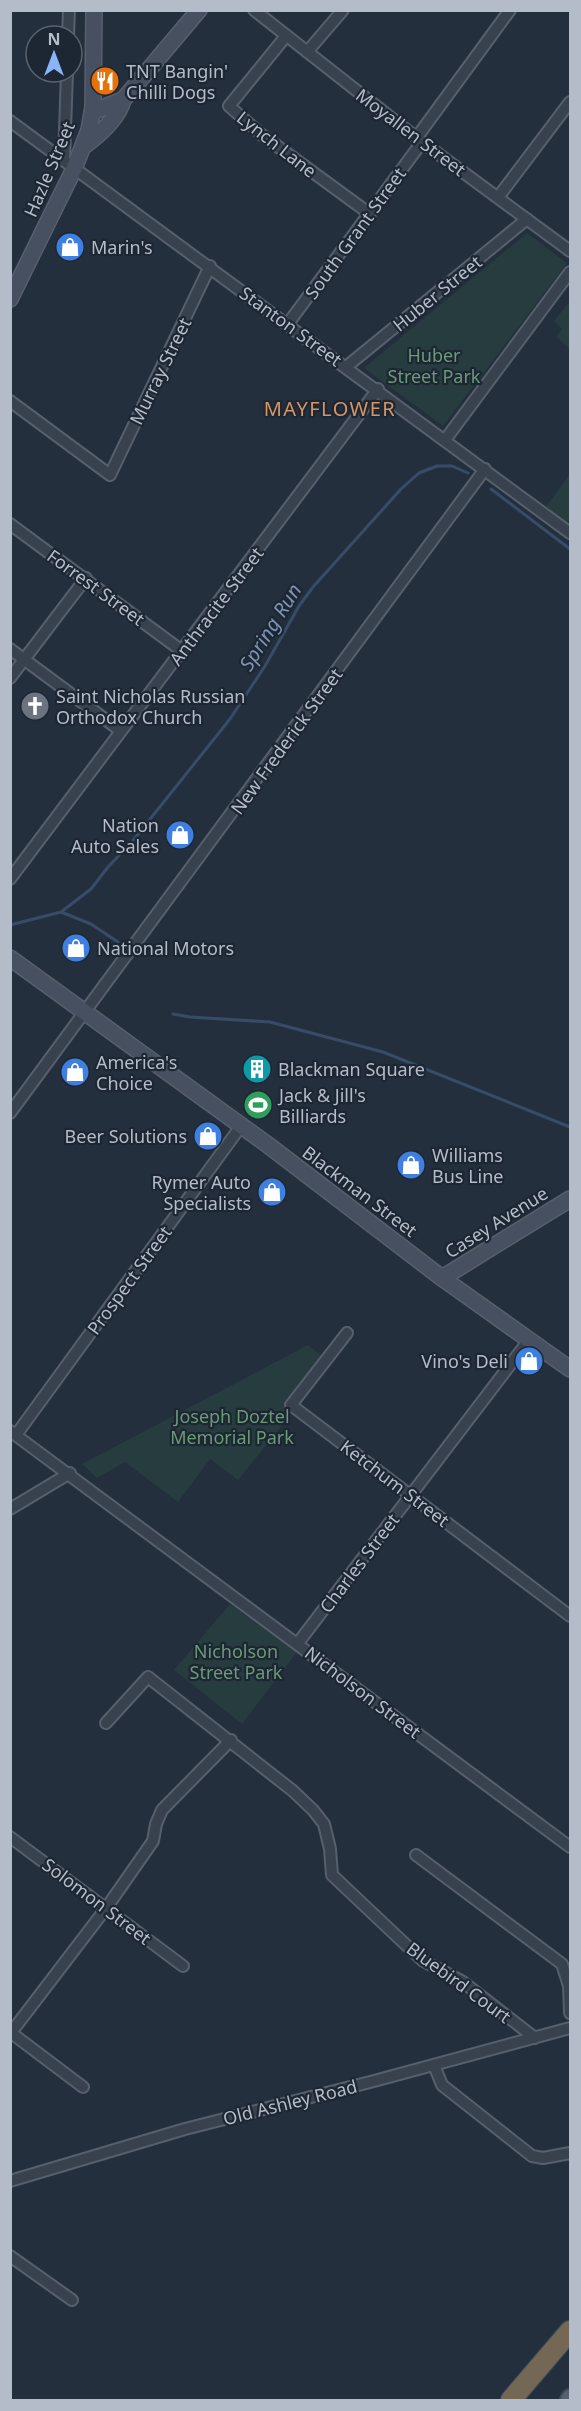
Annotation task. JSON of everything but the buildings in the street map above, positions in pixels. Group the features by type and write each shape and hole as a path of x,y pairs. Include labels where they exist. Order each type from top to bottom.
{"highway":[{"path":"511,2400 570,2331"}],"main road":[{"name":"Hazle Street","path":"10,300 69,164 84,146 92,112 94,10"},
{"path":"84,146 106,127 119,111 123,100 199,10"},
{"path":"92,112 123,100"},
{"name":"Blackman Street","path":"10,958 241,1126 442,1278 570,1369"},
{"name":"Casey Avenue","path":"442,1278 570,1199"}],"street":[{"name":"Moyallen Street","path":"254,10 419,140 499,196 570,251"},
{"path":"328,27 336,10"},
{"path":"306,52 343,10"},
{"name":"South Grant Street","path":"287,325 370,214 510,10"},
{"name":"Lynch Lane","path":"286,36 229,106 262,135 370,214"},
{"path":"67,84 69,164"},
{"path":"499,196 570,102"},
{"name":"Stanton Street","path":"10,121 570,532"},
{"name":"Huber Street","path":"346,367 527,219"},
{"name":"Murray Street","path":"10,401 110,475 210,266"},
{"path":"445,440 570,272"},
{"name":"Anthracite Street","path":"10,879 378,389"},
{"name":"New Frederick Street","path":"10,1113 485,469"},
{"name":"Forrest Street","path":"10,524 182,651"},
{"path":"10,678 86,579"},
{"path":"10,649 122,731"},
{"name":"Prospect Street","path":"13,1433 241,1126"},
{"name":"Ketchum Street","path":"347,1333 325,1358 291,1405 570,1616"},
{"name":"Charles Street","path":"298,1642 529,1340"},
{"name":"Nicholson Street","path":"13,1433 298,1642 570,1847"},
{"path":"10,1509 70,1473"},
{"path":"83,2087 11,2033 107,1907 153,1841 156,1824 162,1810 231,1740 148,1677 106,1723"},
{"name":"Bluebird Court","path":"231,1740 314,1810 324,1824 327,1834 332,1875 422,1960 463,1982 535,2038"},
{"name":"Solomon Street","path":"10,1837 107,1907 183,1966"},
{"path":"416,1855 562,1964 569,1986 570,2013"},
{"name":"Old Ashley Road","path":"10,2181 185,2129 570,2028"},
{"path":"434,2065 442,2085 532,2156 543,2158 570,2153"},
{"path":"10,2256 72,2300"}],"green space":[{"name":"Huber Street Park","path":"527,233 567,263 443,426 364,368"},
{"path":"570,301 570,349 556,337 562,329 554,321"},
{"path":"570,474 570,526 545,508"},
{"name":"Joseph Doztel Memorial Park","path":"308,1345 321,1355 285,1408 290,1416 238,1480 210,1459 178,1502 125,1462 97,1478 82,1464"},
{"name":"Nicholson Street Park","path":"230,1604 297,1652 242,1724 174,1670"}],"waterway":[{"name":"Spring Run","path":"10,925 61,912 91,889 131,843 230,719 313,587 401,489 419,473 437,466 452,466 468,473"},
{"name":"Spring Run","path":"491,489 570,549"},
{"path":"61,912 91,924 118,942"},
{"path":"173,1014 270,1022 383,1052 570,1127"}],"place":[{"name":"TNT Bangin' Chilli Dogs","path":"105,81"},
{"name":"Marin's","path":"70,247"},
{"name":"Saint Nicholas Russian Orthodox Church","path":"35,706"},
{"name":"Nation Auto Sales","path":"180,835"},
{"name":"National Motors","path":"76,948"},
{"name":"Blackman Square","path":"257,1069"},
{"name":"America's Choice","path":"75,1072"},
{"name":"Jack & Jill's Billiards","path":"258,1105"},
{"name":"Beer Solutions","path":"208,1136"},
{"name":"Williams Bus Line","path":"411,1165"},
{"name":"Rymer Auto Specialists","path":"272,1192"},
{"name":"Vino's Deli","path":"529,1361"}],"district":[{"name":"MAYFLOWER","path":"330,408"}]}
